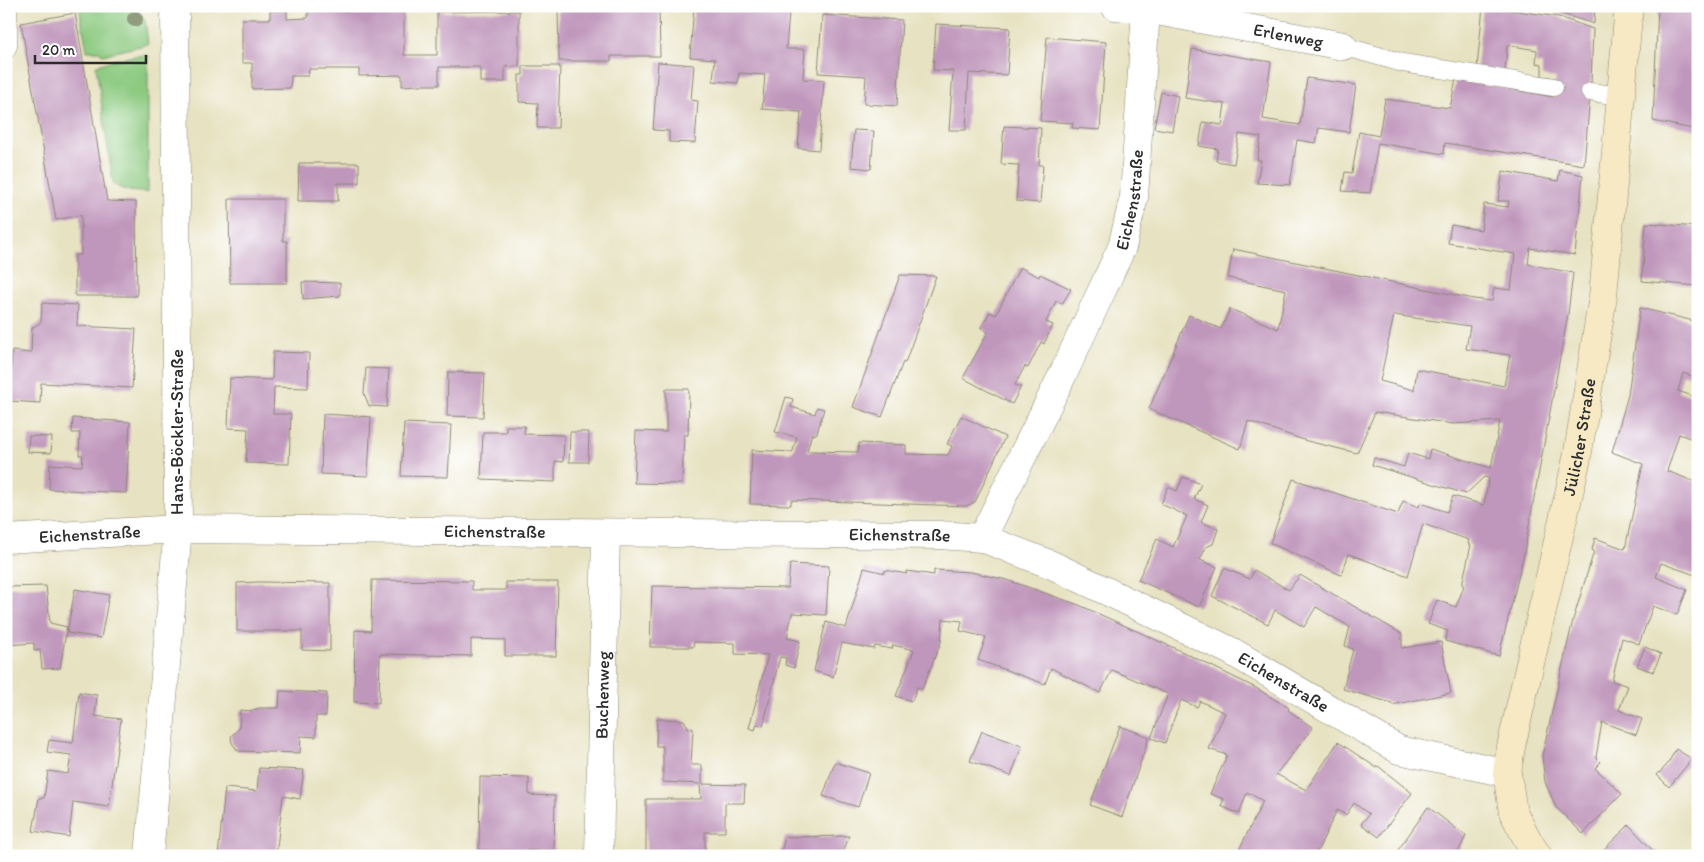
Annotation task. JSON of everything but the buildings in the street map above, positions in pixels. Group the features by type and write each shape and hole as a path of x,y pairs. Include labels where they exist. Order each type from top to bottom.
{"street":[{"name":"Hans-Böckler-Straße","path":"150,856 178,529 175,6"},
{"name":"Erlenweg","path":"1115,6 1146,9 1343,46"},
{"name":"Jülicher Straße","path":"1538,856 1513,812 1507,773 1511,747 1577,458 1603,296 1630,6"},
{"name":"Eichenstraße","path":"982,538 1064,372 1122,247 1134,197 1146,9"},
{"name":"Eichenstraße","path":"6,539 178,529 939,535 982,538 1052,566 1231,650 1399,750 1507,773"},
{"name":"Buchenweg","path":"599,856 606,533"}],"lane":[{"path":"6,50 8,46 8,6"},
{"path":"1343,46 1403,64 1554,86"},
{"path":"1590,92 1622,96"}],"green space":[{"path":"79,6 134,6 145,20 148,44 103,55 99,51 87,51"},
{"path":"148,55 148,192 134,192 125,190 113,183 96,66 121,58"}]}
